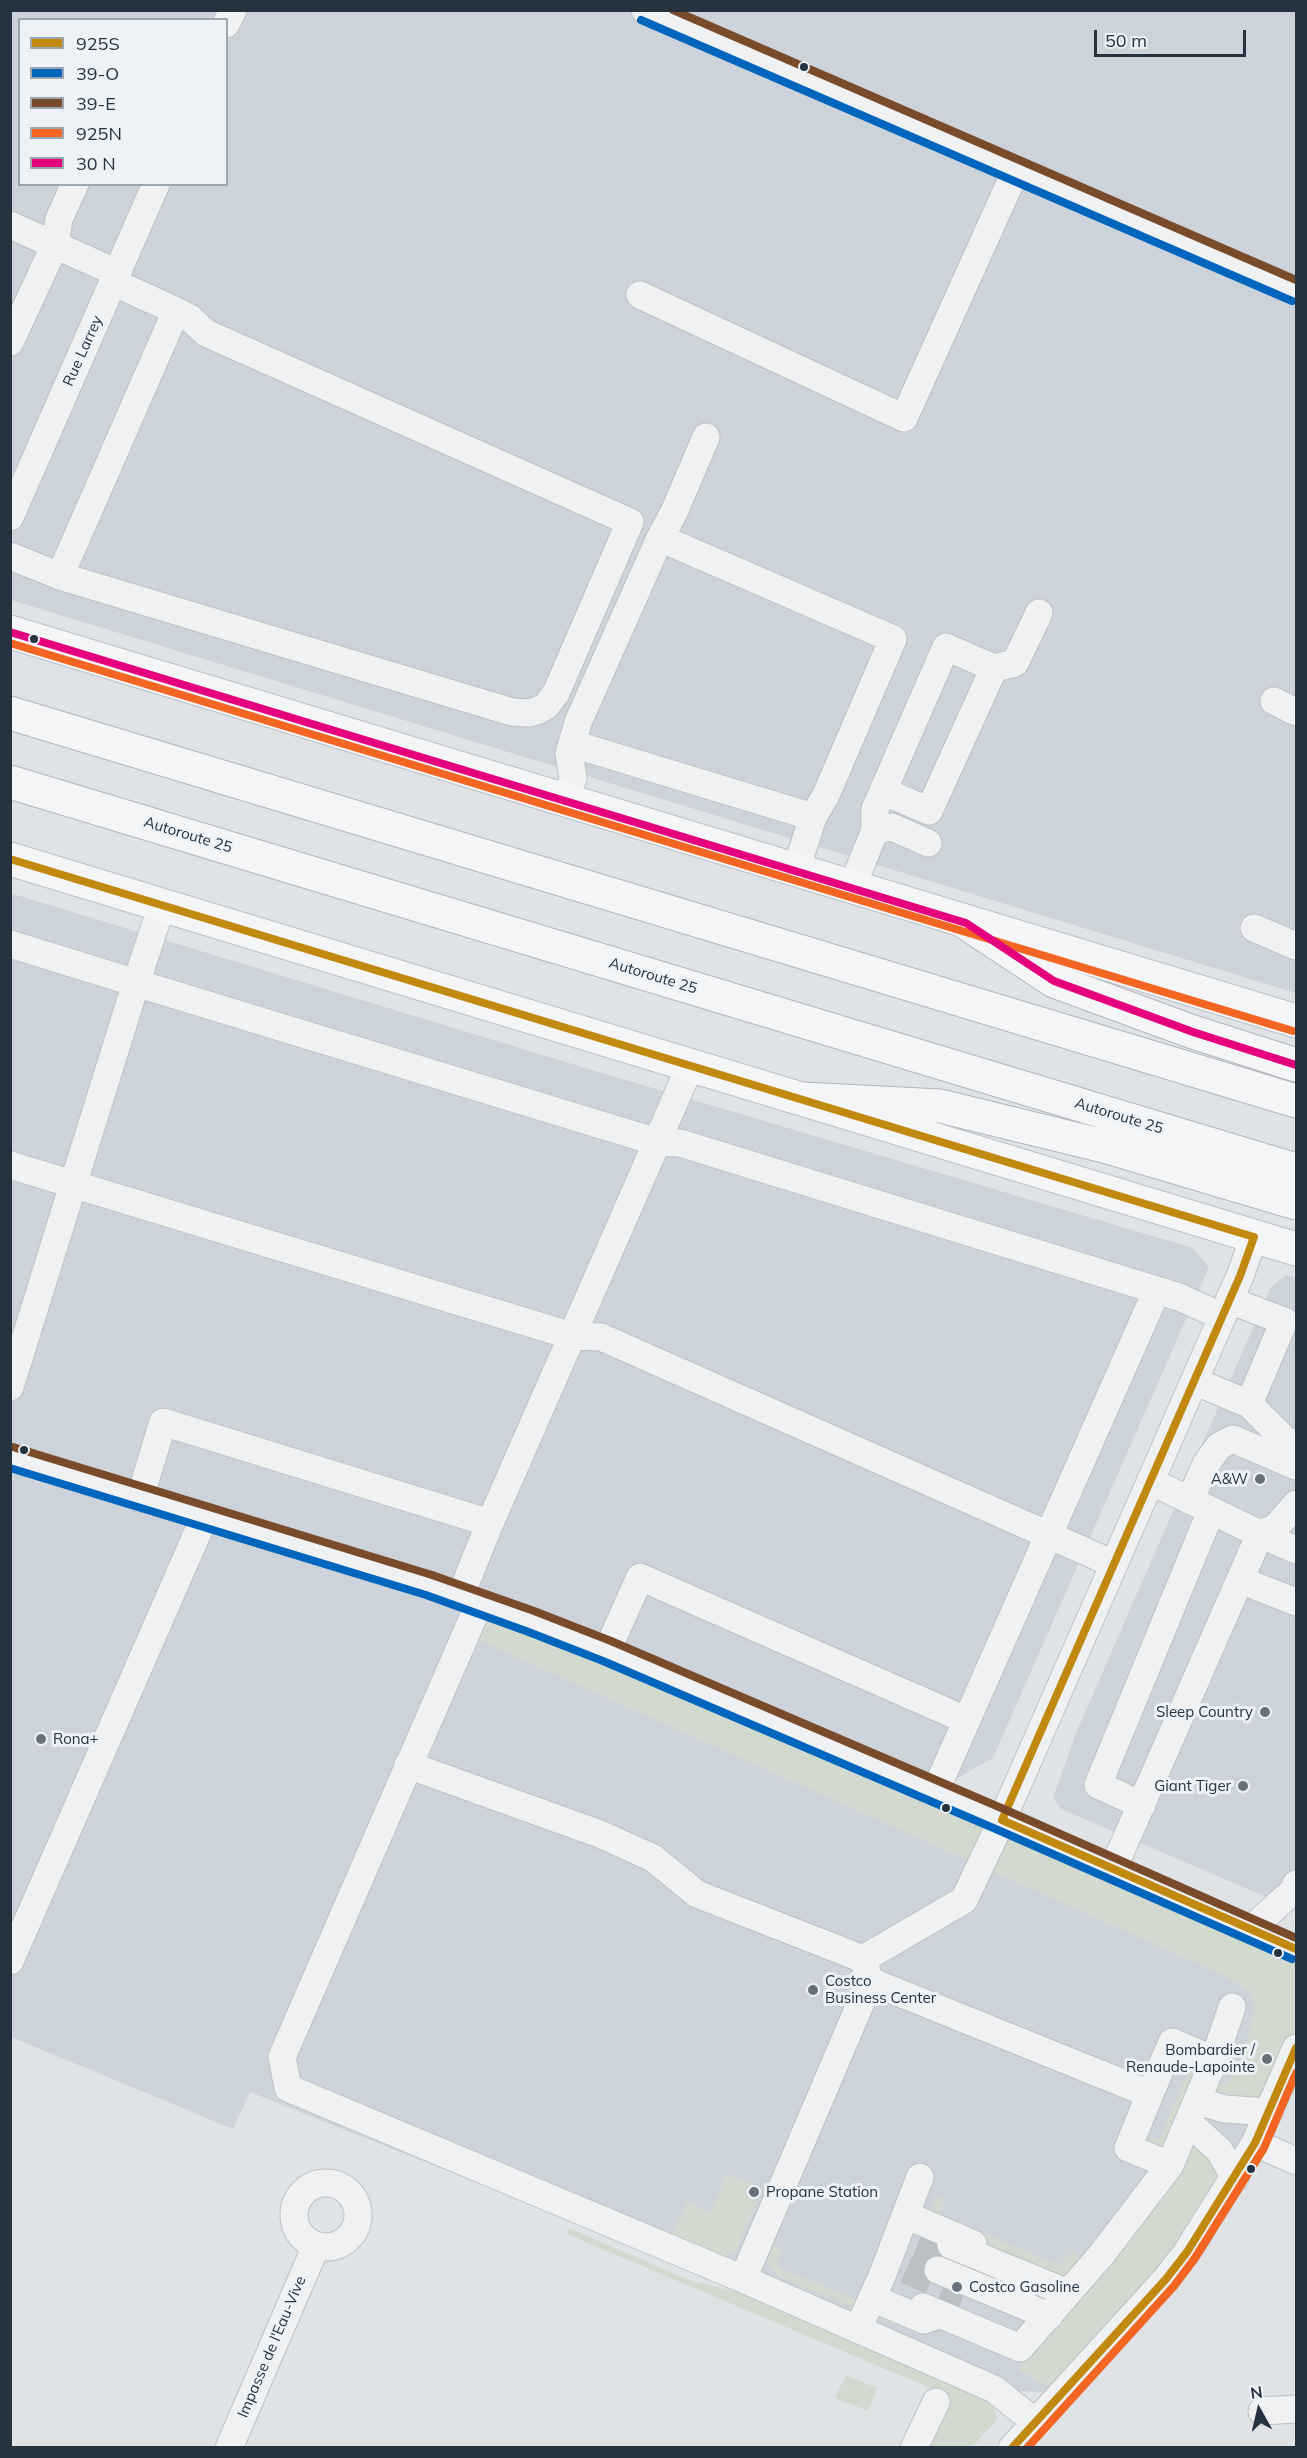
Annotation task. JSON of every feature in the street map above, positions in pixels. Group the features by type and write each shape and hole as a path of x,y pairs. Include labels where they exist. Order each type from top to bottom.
{"main road":[{"path":"10,632 1296,1022"},
{"path":"10,713 1296,1101"},
{"name":"Autoroute 25","path":"10,782 1296,1170"},
{"path":"10,859 1296,1249"},
{"path":"966,923 1054,981 1193,1032 1296,1065"},
{"path":"803,1100 940,1106 1094,1143 1296,1203"}],"street":[{"path":"645,10 1296,291"},
{"path":"640,295 904,418 1016,170"},
{"path":"10,342 55,245 59,219 74,186"},
{"name":"Rue Larrey","path":"10,517 155,186"},
{"path":"10,225 55,245 190,318 206,333 630,522 556,693 546,706 529,713 512,712 60,576 10,556"},
{"path":"60,576 176,311"},
{"path":"566,801 572,782 569,753 579,720 706,437"},
{"path":"660,538 893,639 826,795 813,817 796,870"},
{"path":"852,887 875,830 874,809 946,647 994,668 1015,663 1039,613"},
{"path":"882,791 929,811 994,668"},
{"path":"573,744 813,817"},
{"path":"875,830 892,827 928,843"},
{"path":"10,1387 162,905"},
{"path":"1254,928 1296,946"},
{"path":"10,944 657,1142 680,1143 1179,1297 1225,1308 1290,1317 1249,1404"},
{"path":"690,1066 490,1523 469,1600 408,1765 282,2057 288,2088 743,2279 994,2389 1035,2422"},
{"path":"10,1165 572,1336 601,1337 1114,1564"},
{"path":"743,2279 866,1970 964,1899 1002,1820 1194,1381 1254,1237"},
{"path":"935,1792 1157,1290"},
{"path":"1194,1381 1249,1404 1285,1440 1296,1444"},
{"path":"140,1497 163,1422 490,1523"},
{"path":"1142,1805 1098,1785 1200,1505 1206,1464 1219,1446 1233,1439 1296,1466"},
{"path":"10,1457 429,1585 530,1621 607,1651 1002,1820 1296,1949"},
{"path":"1150,1481 1296,1550"},
{"path":"1113,1869 1260,1534 1276,1527 1296,1504"},
{"path":"10,1962 204,1518"},
{"path":"607,1651 640,1577 966,1720"},
{"path":"1240,1580 1296,1602"},
{"path":"408,1765 600,1834 653,1858 697,1894 1150,2094"},
{"path":"1251,1929 1294,1890 1296,1884"},
{"path":"898,2260 924,2320 930,2306 1020,2348 1101,2254 1170,2165 1214,2060 1232,2007"},
{"path":"1170,2165 1128,2148 1150,2094 1172,2042 1214,2060"},
{"path":"1012,2448 1166,2279 1199,2234 1255,2143 1296,2048"},
{"path":"1192,2112 1225,2109 1269,2112"},
{"path":"1192,2112 1219,2150 1234,2178"},
{"path":"1255,2143 1296,2161"},
{"path":"858,2329 898,2260 921,2177"},
{"name":"Impasse de l'Eau-Vive","path":"229,2448 316,2246"},
{"path":"898,2260 977,2246 990,2262 1058,2304"},
{"path":"990,2262 945,2258 1058,2304"},
{"path":"914,2448 936,2402"},
{"path":"1262,2411 1296,2409"}],"shaded area":[{"path":"10,11 1296,11 1296,993 11,600"},
{"path":"10,893 592,1070 1193,1248 1209,1267 993,1758 935,1791 1296,1950 1269,2112 1062,2394 994,2389 250,2092 233,2129 11,2037"},
{"path":"1286,1275 1296,1278 1296,1910 1061,1809 1053,1798 1076,1733 1271,1287"},
{"path":"479,1604 1296,1950 1296,2047 1269,2112 1225,2109 1188,2122 1235,2178 1062,2394 1019,2370 1027,2352 1170,2166 1135,2131 1159,2140 1189,2069 1165,2059 1214,2060 1215,2087 1225,2084 1232,2076 1242,2056 1255,2011 1250,1992 1225,1976 467,1635"},
{"path":"727,2174 762,2189 736,2250 721,2258 670,2240 687,2202 711,2212"},
{"path":"937,2196 945,2199 939,2214 1059,2265 1072,2252 1081,2259 1061,2277 928,2217"},
{"path":"569,2228 691,2281 751,2295 978,2393 991,2403 998,2419 972,2447 925,2447 951,2397 567,2234"},
{"path":"772,2246 777,2246 780,2251 778,2264 782,2269 901,2318 897,2325 779,2277 767,2259"},
{"path":"846,2375 877,2388 868,2411 835,2398"}],"tunnel":[{"path":"917,2246 946,2257"},
{"path":"906,2270 964,2295"}],"transit line":[{"name":"39-E","path":"673,10 1296,280"},
{"name":"39-O","path":"641,20 1292,301"},
{"path":"10,632 966,923 1054,981 1193,1032 1296,1065"},
{"name":"925N","path":"10,643 1293,1031"},
{"name":"925S","path":"10,859 1254,1237 1240,1276 1002,1820 1296,1949"},
{"name":"39-E","path":"13,1447 432,1575 534,1611 611,1641 1006,1810 1296,1938"},
{"name":"39-O","path":"10,1468 426,1595 526,1631 603,1661 998,1830 1292,1959"},
{"name":"925S","path":"1012,2448 1166,2279 1187,2252 1255,2143 1296,2048"},
{"name":"925N","path":"1027,2448 1174,2286 1195,2258 1264,2148 1296,2073"}],"place":[{"name":"A&W","path":"1260,1479"},
{"name":"Sleep Country","path":"1265,1712"},
{"name":"Rona+","path":"41,1739"},
{"name":"Giant Tiger","path":"1243,1786"},
{"name":"Costco Business Center","path":"813,1990"},
{"name":"Bombardier / Renaude-Lapointe","path":"1267,2059"},
{"name":"Propane Station","path":"754,2192"},
{"name":"Costco Gasoline","path":"957,2287"}]}
